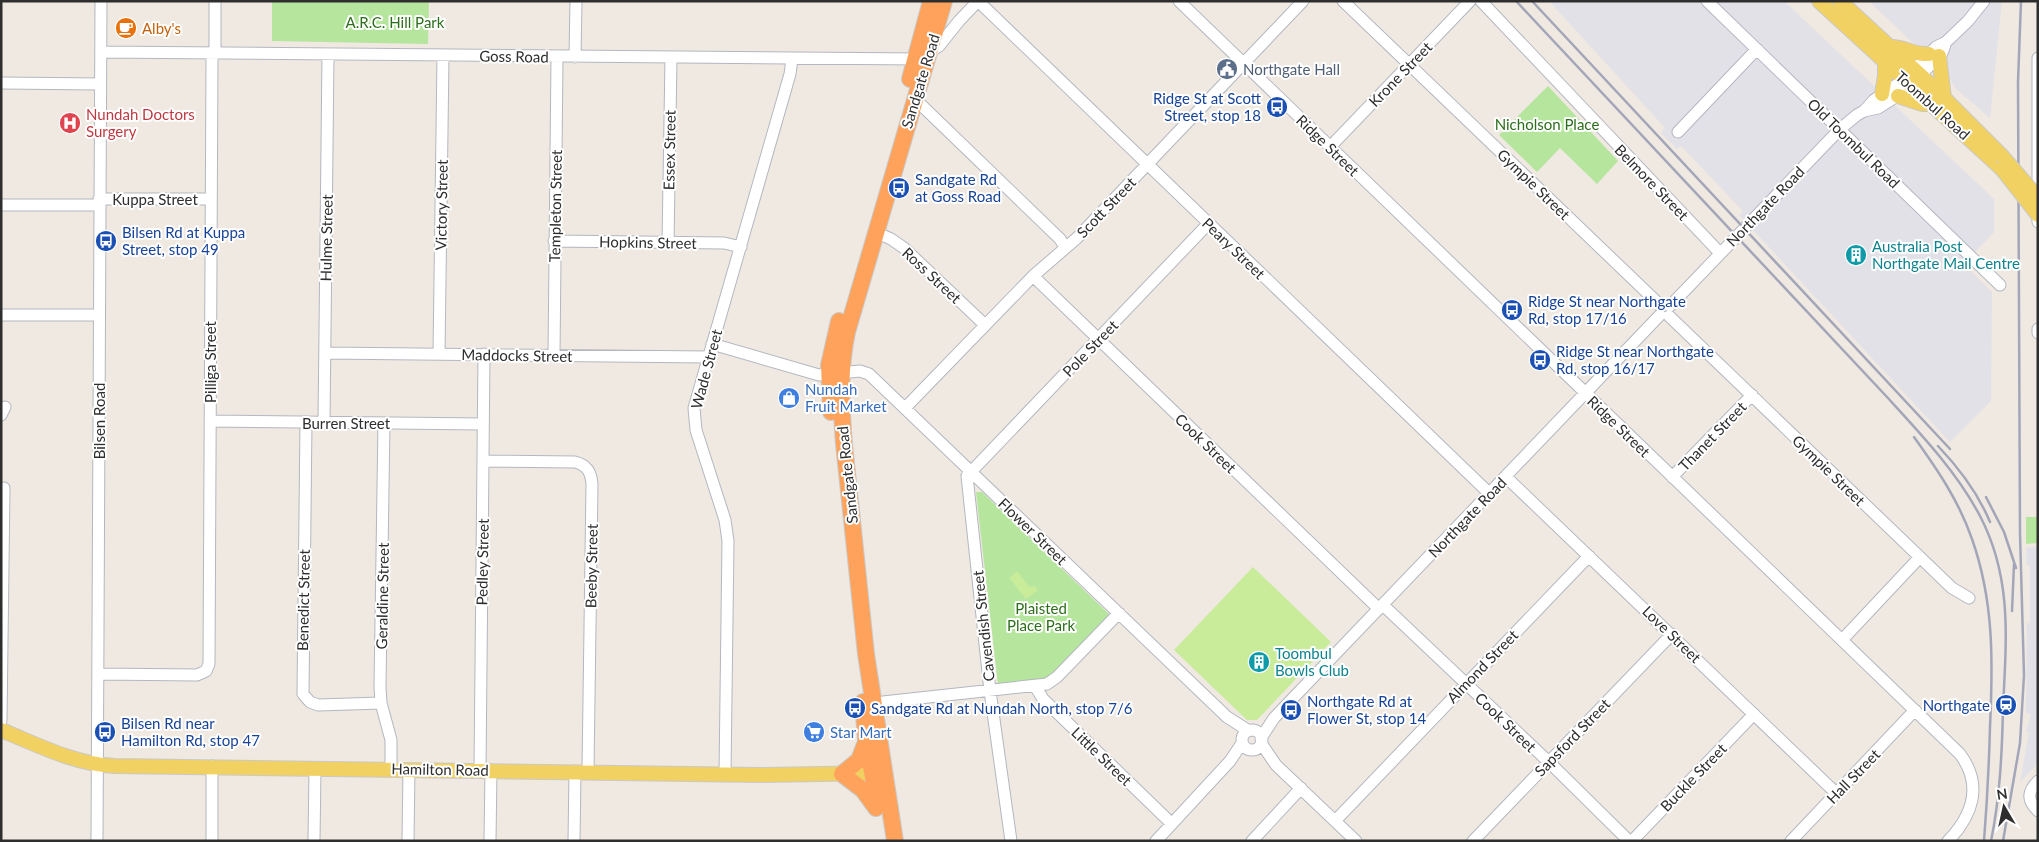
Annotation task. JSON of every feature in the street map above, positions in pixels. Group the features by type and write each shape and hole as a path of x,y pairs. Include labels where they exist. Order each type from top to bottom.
{"highway":[{"name":"Sandgate Road","path":"894,841 878,773 866,740 835,374 915,100 931,1"},
{"name":"Sandgate Road","path":"884,841 879,812 878,773 841,409 830,354 923,57 944,1"},
{"path":"866,740 859,760 842,774 863,790 879,812"}],"main road":[{"name":"Toombul Road","path":"1819,1 1885,61 1913,77"},
{"name":"Toombul Road","path":"1840,1 1890,46 1913,77 2038,198"},
{"path":"1890,46 1901,47 1918,54 1934,55 1938,101 1922,104 1898,96"},
{"path":"1882,94 1885,61"},
{"name":"Toombul Road","path":"2002,163 2038,216"},
{"name":"Hamilton Road","path":"1,730 66,756 98,765 725,774 878,773"}],"street":[{"name":"Bilsen Road","path":"97,841 101,1"},
{"name":"Pilliga Street","path":"98,674 197,676 206,671 210,660 211,199 215,1"},
{"path":"575,57 576,1"},
{"path":"923,57 939,46 978,1"},
{"name":"Peary Street","path":"978,1 1490,494"},
{"name":"Ridge Street","path":"1179,1 1915,710 1963,759 1972,780 1972,800 1966,820 1948,841"},
{"name":"Scott Street","path":"905,408 1033,276 1065,248 1148,164 1303,1"},
{"name":"Gympie Street","path":"1343,1 1952,588 1970,598"},
{"name":"Krone Street","path":"1330,147 1470,1"},
{"name":"Belmore Street","path":"1481,1 1720,253"},
{"name":"Old Toombul Road","path":"1707,1 2000,286"},
{"path":"1913,77 1968,21 1984,1"},
{"path":"1678,132 1757,49"},
{"name":"Goss Road","path":"100,52 792,59 923,57"},
{"name":"Hulme Street","path":"324,422 328,54"},
{"name":"Victory Street","path":"439,354 443,56"},
{"name":"Templeton Street","path":"554,356 557,56"},
{"name":"Essex Street","path":"668,243 671,58"},
{"path":"2038,58 2038,222"},
{"name":"Wade Street","path":"725,774 728,541 725,520 696,430 694,414 708,357 790,74 792,59"},
{"name":"Northgate Road","path":"1156,841 1230,761 1274,718 1840,129 1864,111 1882,94 1913,77"},
{"name":"Northgate Road","path":"1864,111 1878,108 1898,96 1913,77"},
{"path":"1,83 100,84"},
{"path":"915,100 1060,239 1065,248"},
{"name":"Kuppa Street","path":"1,205 211,199"},
{"name":"Pole Street","path":"971,472 1208,224"},
{"name":"Ross Street","path":"875,232 891,239 904,248 985,325"},
{"name":"Hopkins Street","path":"554,241 724,243 741,247"},
{"name":"Cook Street","path":"1033,276 1098,340 1381,607 1549,762 1630,841"},
{"path":"1,315 99,315"},
{"path":"712,344 819,375 835,374"},
{"name":"Maddocks Street","path":"325,353 708,357"},
{"name":"Pedley Street","path":"484,354 485,770 490,841"},
{"name":"Flower Street","path":"835,374 860,370 866,372 1251,741 1266,760 1276,765 1356,841"},
{"name":"Thanet Street","path":"1672,477 1752,395"},
{"name":"Burren Street","path":"210,422 483,424"},
{"name":"Benedict Street","path":"306,422 303,694 310,702 318,704 381,703"},
{"name":"Geraldine Street","path":"384,423 381,703 390,734 391,768"},
{"name":"Beeby Street","path":"483,460 575,462 585,466 590,474 592,484 581,771"},
{"name":"Cavendish Street","path":"971,472 967,480 990,692 1011,841"},
{"name":"Love Street","path":"1506,477 1836,793"},
{"path":"1,722 4,488"},
{"name":"Almond Street","path":"1335,821 1589,556"},
{"path":"1842,640 1920,557"},
{"path":"883,702 990,692 1035,686 1053,681 1119,613"},
{"name":"Sapsford Street","path":"1473,841 1672,634"},
{"name":"Little Street","path":"1035,686 1043,699 1172,824"},
{"name":"Hall Street","path":"1791,841 1915,710"},
{"name":"Buckle Street","path":"1630,841 1754,714"},
{"path":"212,766 212,841"},
{"path":"314,841 315,768"},
{"path":"408,841 409,769"},
{"path":"574,841 581,771"},
{"path":"2034,785 2029,797 2032,805 2038,812"},
{"path":"1252,841 1301,788"}],"shaded area":[{"path":"1549,1 1784,1 1994,199 1994,232 1964,264 1992,292 1991,401 1950,442 1739,215 1743,211 1681,146 1677,149 1661,133 1665,128"},
{"path":"1869,1 2002,1 1990,118 1956,89 1950,79 1949,70 1916,46"},
{"path":"2038,546 2038,764 2020,782 2029,733 2026,732 2031,715 2026,712 2027,624 2030,622 2030,565 2027,566 2026,548"}],"green space":[{"name":"A.R.C. Hill Park","path":"272,1 429,1 428,44 272,41"},
{"name":"Nicholson Place","path":"1548,86 1618,161 1597,184 1560,148 1537,172 1499,135"},
{"name":"Plaisted Place Park","path":"976,492 982,492 1110,615 1049,680 998,685"},
{"path":"2026,517 2038,517 2038,543 2026,544"},
{"path":"1253,567 1331,642 1257,720 1247,720 1174,650"},
{"path":"1018,572 1029,587 1035,586 1038,590 1026,599 1009,578"}],"railway":[{"path":"1516,1 1887,397 1937,454 1971,500 1991,540 2003,587 2005,611 2006,635 2001,758 1997,808 1991,841"},
{"path":"1532,1 1950,449"},
{"path":"2003,841 2020,743 2024,675 2020,534 2018,82 2021,1"},
{"path":"1914,437 1939,473 1961,512 1972,539 1985,585 1992,679 1984,841"},
{"path":"1938,446 1967,481 1980,501 1990,522"},
{"path":"1986,497 2004,532 2016,568"},
{"path":"2012,611 2014,564"}],"place":[{"name":"Alby's","path":"126,28"},
{"name":"Northgate Hall","path":"1227,69"},
{"name":"Ridge St at Scott Street, stop 18","path":"1277,107"},
{"name":"Nundah Doctors Surgery","path":"70,123"},
{"name":"Sandgate Rd at Goss Road","path":"899,188"},
{"name":"Bilsen Rd at Kuppa Street, stop 49","path":"106,241"},
{"name":"Australia Post Northgate Mail Centre","path":"1856,255"},
{"name":"Ridge St near Northgate Rd, stop 17/16","path":"1512,310"},
{"name":"Ridge St near Northgate Rd, stop 16/17","path":"1540,360"},
{"name":"Nundah Fruit Market","path":"789,398"},
{"name":"Toombul Bowls Club","path":"1259,662"},
{"name":"Northgate","path":"2006,705"},
{"name":"Sandgate Rd at Nundah North, stop 7/6","path":"855,708"},
{"name":"Northgate Rd at Flower St, stop 14","path":"1291,710"},
{"name":"Bilsen Rd near Hamilton Rd, stop 47","path":"105,732"},
{"name":"Star Mart","path":"814,732"}]}
